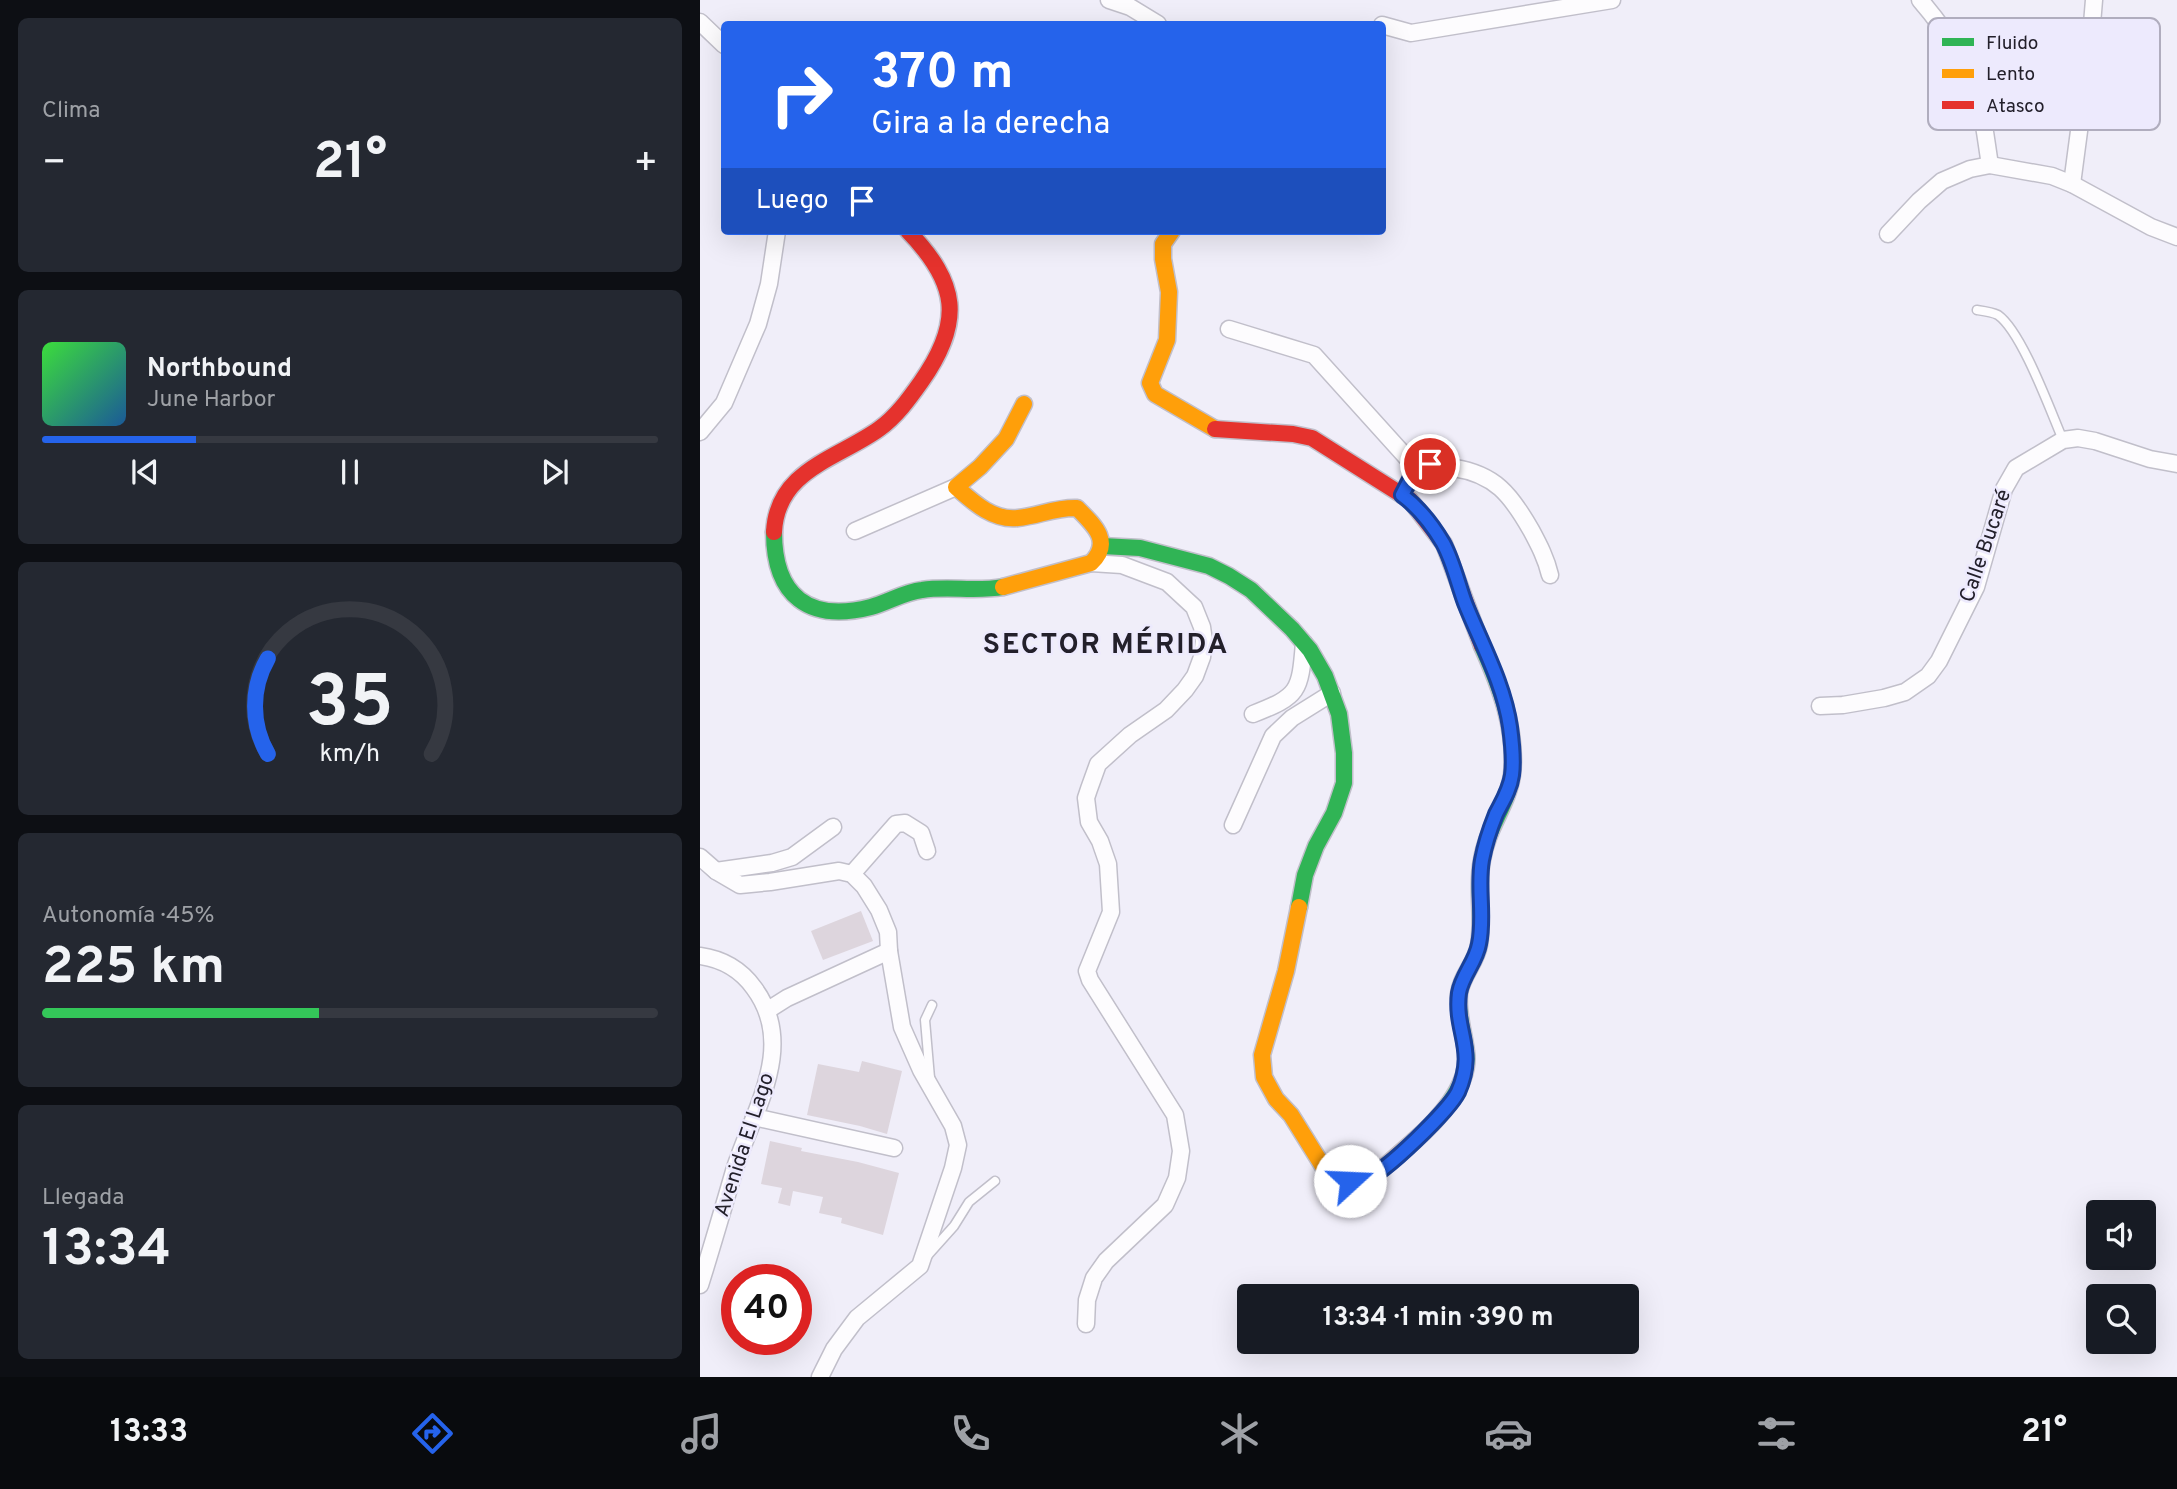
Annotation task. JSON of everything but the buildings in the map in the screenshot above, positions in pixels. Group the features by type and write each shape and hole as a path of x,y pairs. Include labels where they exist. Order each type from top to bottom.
{"street":[{"path":"1109,0 1130,7 1153,21"},
{"path":"1386,25 1411,33 1612,0"},
{"path":"1920,0 1936,18"},
{"path":"2092,18 2094,0"},
{"path":"700,22 721,42"},
{"path":"1984,130 1990,165"},
{"path":"2072,184 2079,130"},
{"path":"1888,234 1942,181 1970,169 1990,165 2052,176 2151,227 2177,237"},
{"path":"700,432 724,403 758,324 769,284 775,235"},
{"path":"912,235 934,260 946,283 952,311 945,343 925,377 889,421 795,480 783,496 776,510 774,541 776,563 788,586 799,600 827,611 875,606 922,590 998,589 1091,563 1122,565 1167,582 1194,607 1202,627 1202,657 1195,676 1166,710 1130,735 1098,764 1086,798 1089,822 1100,841 1108,864 1111,912 1087,971 1090,980 1175,1115 1181,1151 1177,1178 1165,1205 1106,1261 1094,1278 1087,1300 1086,1324"},
{"path":"1102,546 1140,548 1209,566 1229,576 1251,590 1304,643 1325,676 1339,714 1344,752 1344,783 1334,813 1316,846 1305,875 1286,971 1262,1055 1264,1077 1276,1099 1292,1115 1324,1168 1343,1182 1367,1179 1421,1135 1456,1095 1464,1075 1467,1056 1460,1017 1459,992 1479,945 1481,862 1488,836 1506,797 1512,775 1510,726 1500,687 1444,544 1428,521 1402,495 1312,438 1293,434 1214,429 1155,394 1150,383 1167,340 1169,292 1163,244 1169,235"},
{"path":"1229,329 1314,355 1416,468"},
{"path":"855,531 956,487 980,467 1006,439 1024,404"},
{"path":"2063,439 2095,441 2150,459 2177,464"},
{"name":"Calle Bucaré","path":"1820,706 1884,698 1905,692 1928,676 1939,661 1976,587 2004,489 2016,468 2063,439"},
{"path":"1402,495 1416,468 1430,464 1469,470 1490,479 1506,491 1518,507 1545,556 1550,575"},
{"path":"956,487 968,498 999,516 1015,518 1049,509 1077,508 1090,521 1102,546 1101,554 1091,563"},
{"path":"1253,714 1281,703 1292,695 1298,685 1304,643"},
{"path":"1233,825 1273,736 1292,718 1332,694"},
{"path":"852,874 896,824 905,823 921,833 927,851"},
{"path":"716,871 792,858 833,827"},
{"path":"700,857 716,871 740,885 839,870 852,874 864,886 879,910 888,932 902,1027 921,1070 953,1126 958,1145 953,1168 920,1265 857,1318 834,1349 820,1377"},
{"path":"768,1010 787,998 889,951"},
{"name":"Avenida El Lago","path":"700,956 724,963 738,971 749,982 768,1010 773,1033 768,1082 734,1171 700,1284"},
{"path":"754,1117 894,1148"}],"lane":[{"path":"1977,310 1995,313 2009,325 2031,366 2063,439"},
{"path":"931,1088 925,1020 932,1005"},
{"path":"920,1265 954,1226 969,1202 995,1181"}],"traffic: fast":[{"path":"774,532 780,573 799,600 813,607 849,611 871,607 922,590 1003,587"},
{"path":"1102,546 1140,548 1209,566 1229,576 1251,590 1292,629 1310,650 1325,676 1339,714 1344,753 1344,783 1334,813 1316,846 1305,875 1299,907"},
{"path":"1414,1141 1442,1113 1463,1077 1466,1052 1459,994 1479,945 1480,871 1485,848 1512,775 1512,741 1506,709 1482,646"}],"traffic: slow":[{"path":"1169,235 1163,244 1169,292 1167,340 1150,383 1155,394 1215,429"},
{"path":"1003,587 1091,563 1097,555 1101,541 1095,527 1077,508 1025,517 1000,517 969,499 956,487 980,467 1006,439 1024,404"},
{"path":"1299,907 1286,971 1262,1055 1264,1077 1324,1168 1343,1182 1367,1179 1414,1141"}],"traffic: jam":[{"path":"774,532 778,511 797,480 891,419 935,360 949,321 949,303 937,268 912,235"},
{"path":"1215,429 1293,434 1312,438 1410,500 1444,544 1482,646"}],"district":[{"name":"SECTOR MÉRIDA","path":"1106,646"}],"route":[{"path":"1350,1181 1367,1179 1421,1135 1456,1095 1464,1075 1467,1056 1460,1017 1459,992 1479,945 1481,862 1488,836 1506,797 1512,775 1510,726 1500,687 1444,544 1428,521 1410,500 1402,495 1416,468 1430,464"}]}
